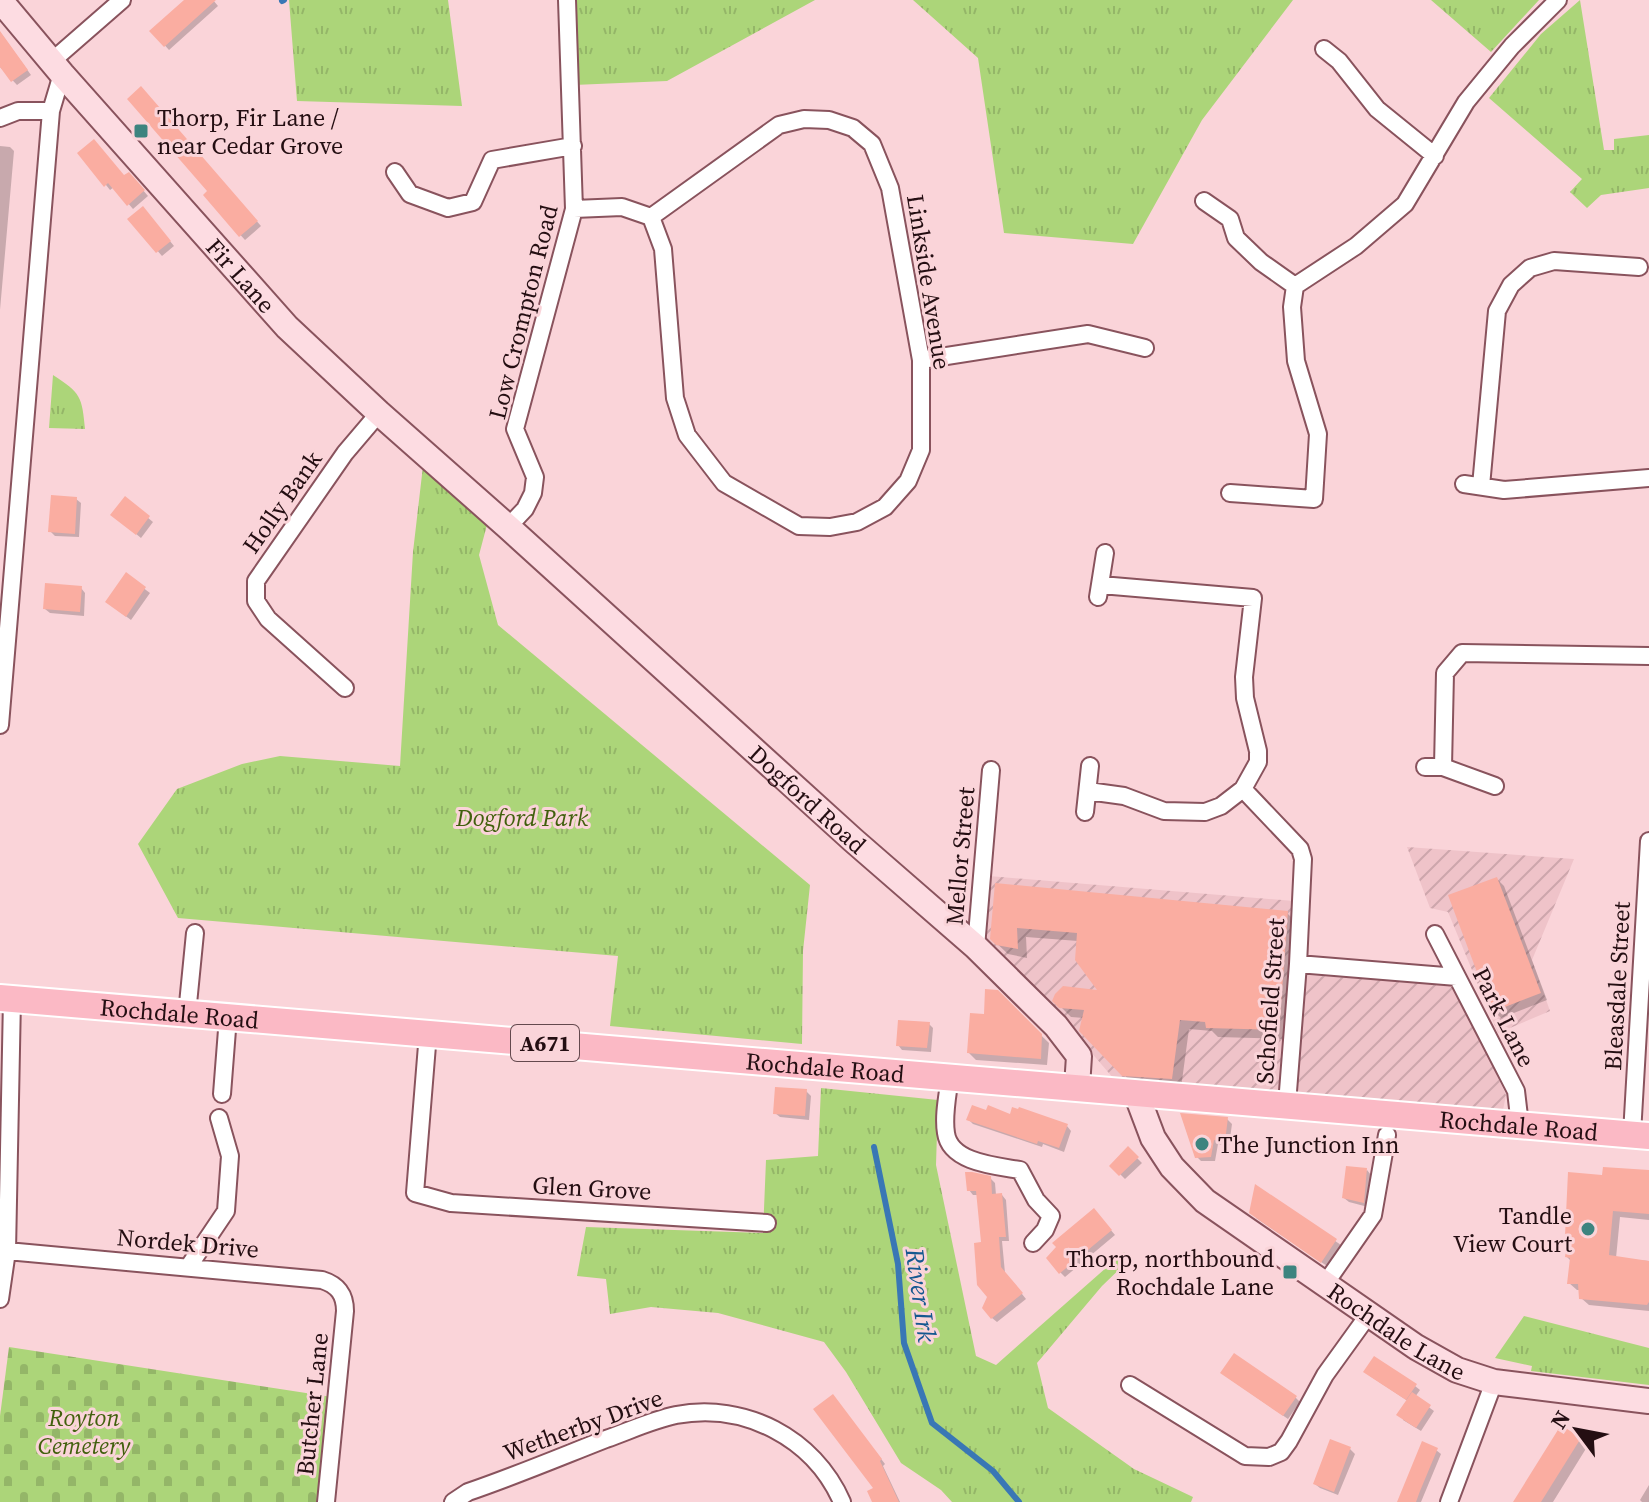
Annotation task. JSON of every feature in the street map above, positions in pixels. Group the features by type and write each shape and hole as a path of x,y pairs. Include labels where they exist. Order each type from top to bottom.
{"main road":[{"name":"Rochdale Road","path":"6,998 1641,1135"}],"street":[{"name":"Fir Lane","path":"0,0 287,327 508,527"},
{"path":"0,724 57,67 122,0"},
{"name":"Low Crompton Road","path":"508,527 525,509 533,493 535,477 515,429 574,209 567,0"},
{"path":"1230,493 1314,499 1318,434 1296,361 1292,307 1295,286 1382,226 1405,204 1466,102 1558,0"},
{"path":"1324,49 1339,61 1377,109 1435,156"},
{"path":"0,118 18,111 51,111"},
{"name":"Linkside Avenue","path":"804,119 829,120 853,128 872,144 890,188 921,360 921,450 908,481 885,507 857,522 830,527 799,526 724,483 687,435 675,398 663,249 651,217 779,125 804,119"},
{"path":"395,172 410,194 448,208 473,202 492,160 573,146"},
{"path":"1204,201 1230,219 1236,238 1261,262 1295,286"},
{"path":"574,209 622,207 651,217"},
{"path":"1639,267 1554,261 1530,268 1511,285 1497,311 1473,485 1504,490 1649,478"},
{"path":"921,360 1088,334 1145,348"},
{"name":"Holly Bank","path":"345,688 268,619 256,601 256,581 345,453 379,413"},
{"name":"Dogford Road","path":"508,527 853,840 976,947 1056,1026 1079,1056 1077,1087"},
{"path":"1088,791 1124,796 1164,811 1205,812 1221,806 1243,789 1258,762 1245,698 1244,677 1253,598 1100,591 1105,553"},
{"path":"1443,767 1445,673 1451,662 1462,653 1649,656"},
{"path":"1085,812 1090,766"},
{"path":"1425,767 1443,767 1495,786"},
{"name":"Mellor Street","path":"976,947 991,770"},
{"name":"Schofield Street","path":"1243,789 1300,849 1303,859 1287,1104"},
{"name":"Bleasdale Street","path":"1641,1135 1649,841"},
{"path":"187,1014 195,933"},
{"name":"Park Lane","path":"1435,934 1516,1091 1520,1125"},
{"path":"1298,964 1457,977"},
{"path":"0,1299 7,1251 6,998"},
{"path":"222,1094 228,1017"},
{"name":"Glen Grove","path":"428,1033 415,1193 451,1203 767,1223"},
{"path":"950,1076 946,1135 954,1150 983,1164 1020,1170 1036,1200 1051,1216 1045,1230 1033,1243"},
{"name":"Rochdale Lane","path":"1136,1093 1153,1138 1172,1167 1205,1201 1438,1361 1494,1382 1649,1401"},
{"path":"189,1266 226,1211 230,1156 219,1118"},
{"path":"1325,1284 1373,1215 1387,1135"},
{"name":"Nordek Drive","path":"7,1251 189,1266 329,1282 343,1297 345,1311"},
{"name":"Butcher Lane","path":"326,1502 345,1311"},
{"path":"1130,1385 1245,1456 1269,1457 1281,1452 1289,1441 1325,1375 1369,1314"},
{"path":"1449,1502 1494,1382"},
{"name":"Wetherby Drive","path":"453,1502 468,1492 658,1419 715,1413 753,1420 788,1437 820,1464 833,1480 842,1502"}],"shaded area":[{"path":"1407,847 1574,859 1532,960 1550,1011 1498,1033 1448,912 1430,908"},
{"path":"989,876 1294,901 1292,974 1455,985 1506,1095 1503,1110 1114,1079 1035,987 983,948"}],"green space":[{"path":"289,0 448,0 462,106 297,101"},
{"path":"573,0 815,0 667,81 574,85"},
{"path":"913,0 1293,0 1202,120 1133,244 1004,233 978,58"},
{"path":"1431,0 1539,0 1491,52"},
{"path":"1580,0 1604,150 1614,150 1614,139 1649,135 1649,188 1601,195 1587,208 1570,192 1582,179 1489,98 1541,34"},
{"path":"53,375 78,397 85,429 49,428"},
{"name":"Dogford Park","path":"423,466 488,521 479,555 498,625 810,885 803,951 802,1044 610,1026 618,956 178,918 138,844 177,789 242,764 280,756 400,766 413,552"},
{"path":"821,1088 938,1100 936,1165 976,1356 996,1365 1124,1252 1130,1259 1102,1286 1037,1363 1048,1408 1134,1469 1193,1497 1191,1502 952,1502 941,1490 901,1463 846,1372 824,1342 718,1313 651,1307 610,1314 606,1279 577,1276 586,1227 763,1233 766,1160 818,1156"},
{"path":"1524,1316 1649,1348 1649,1385 1531,1371 1532,1366 1495,1358"},
{"name":"Royton Cemetery","path":"9,1347 332,1397 321,1502 0,1502 0,1416"}],"building":[{"path":"184,0 216,0 164,47 149,31"},
{"path":"0,31 28,70 11,82 0,67"},
{"path":"141,86 258,221 239,237 203,195 207,191 127,99"},
{"path":"94,139 124,175 129,172 145,190 127,206 108,183 104,187 77,153"},
{"path":"143,206 171,241 156,253 127,219"},
{"path":"51,495 77,497 75,534 48,532"},
{"path":"125,496 150,516 136,535 110,515"},
{"path":"126,572 146,587 126,617 105,602"},
{"path":"45,583 82,586 80,612 43,609"},
{"path":"1497,877 1541,993 1492,1012 1448,895"},
{"path":"995,883 1288,911 1279,1030 1206,1028 1205,1022 1180,1020 1172,1079 1122,1076 1079,1031 1084,1010 1059,1008 1052,1001 1063,986 1097,990 1075,960 1077,933 1017,928 1018,949 996,945 990,939"},
{"path":"985,989 998,990 1042,1034 1041,1059 967,1053 970,1013 984,1014"},
{"path":"898,1020 930,1022 927,1048 896,1046"},
{"path":"775,1087 807,1089 805,1116 773,1114"},
{"path":"972,1105 986,1110 988,1105 1010,1114 1012,1107 1019,1107 1068,1124 1059,1148 1038,1141 1037,1144 966,1120"},
{"path":"1180,1113 1228,1117 1225,1142 1214,1140 1211,1157 1195,1158"},
{"path":"1128,1146 1139,1157 1119,1176 1109,1166"},
{"path":"1346,1166 1367,1168 1364,1203 1342,1198"},
{"name":"Tandle View Court","path":"1603,1167 1649,1170 1649,1214 1613,1211 1609,1255 1649,1261 1647,1305 1579,1299 1578,1284 1567,1284 1570,1258 1565,1257 1568,1172 1602,1175"},
{"path":"965,1172 991,1176 992,1194 1002,1193 1006,1237 999,1237 1001,1267 1023,1293 991,1319 982,1308 987,1297 977,1285 974,1243 981,1242 976,1191 967,1191"},
{"path":"1255,1184 1337,1239 1321,1263 1249,1213"},
{"path":"1094,1208 1112,1230 1059,1274 1046,1258 1056,1247 1052,1243"},
{"path":"1234,1353 1297,1396 1283,1416 1220,1373"},
{"path":"1374,1356 1417,1384 1406,1400 1363,1372"},
{"path":"1412,1392 1431,1405 1416,1428 1396,1415"},
{"path":"833,1394 882,1459 880,1461 899,1502 872,1502 867,1491 873,1488 813,1409"},
{"path":"1561,1425 1581,1438 1541,1502 1513,1502"},
{"path":"1330,1439 1351,1447 1334,1492 1313,1484"},
{"path":"1422,1441 1438,1448 1416,1502 1397,1502"}],"waterway":[{"name":"River Irk","path":"874,1147 898,1264 904,1343 932,1423 993,1471 1019,1502"}],"place":[{"name":"Thorp, Fir Lane / near Cedar Grove","path":"141,131"},
{"name":"The Junction Inn","path":"1202,1144"},
{"name":"Tandle View Court","path":"1588,1229"},
{"name":"Thorp, northbound Rochdale Lane","path":"1290,1272"}]}
